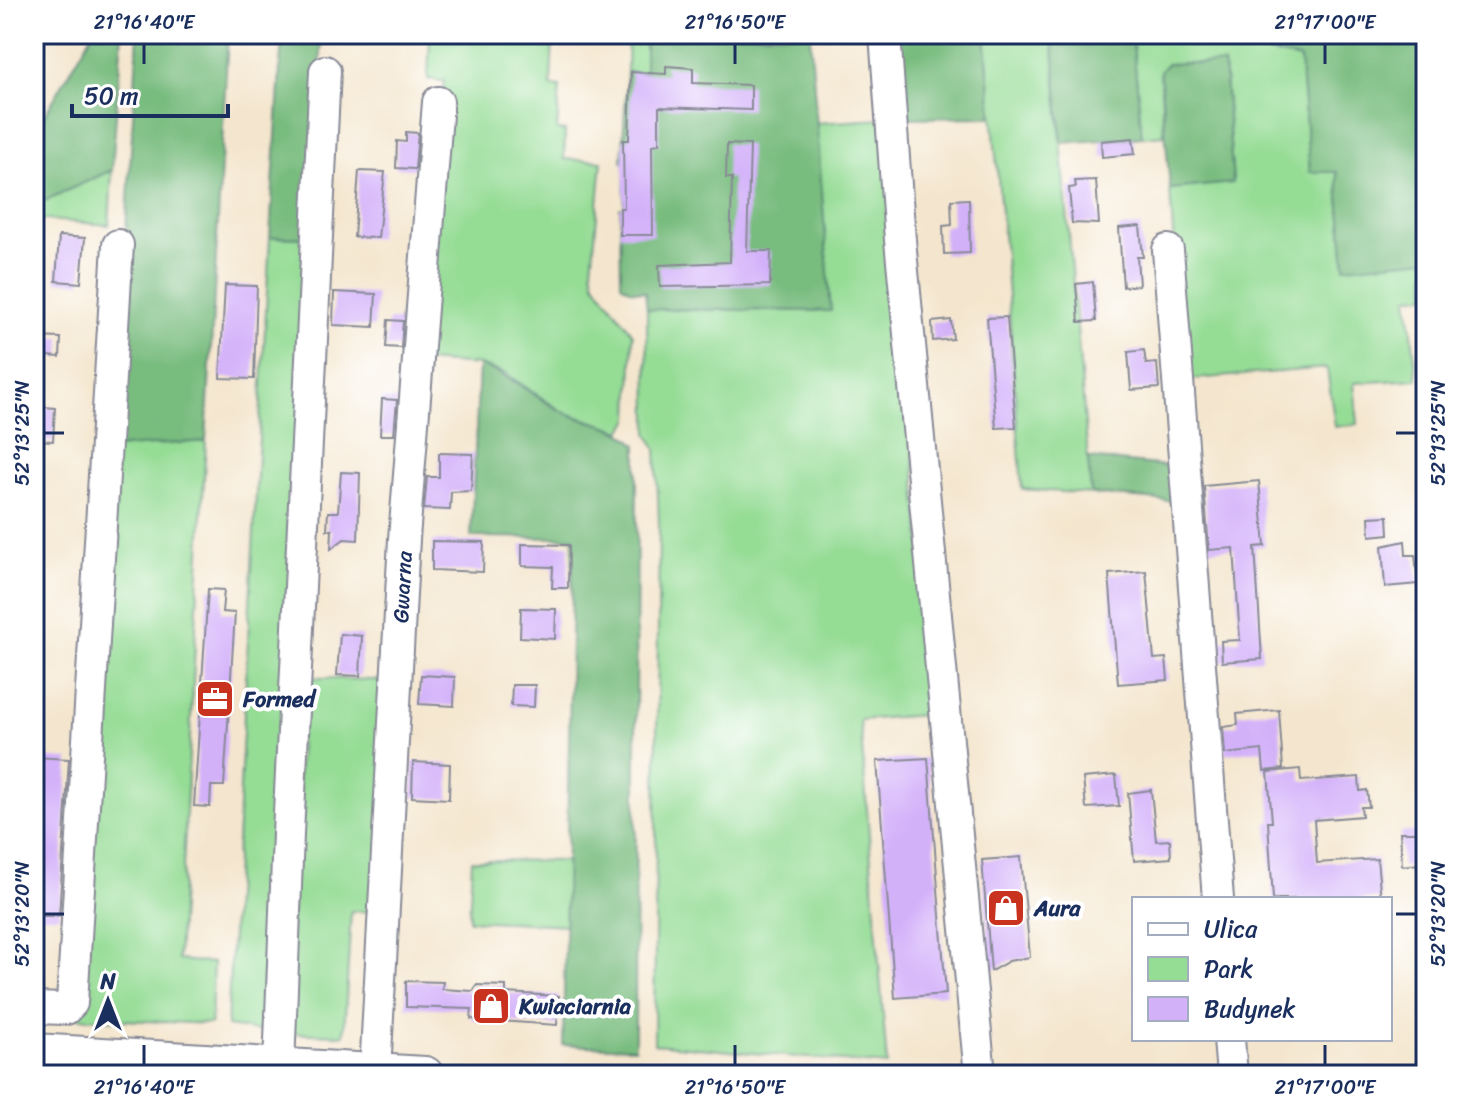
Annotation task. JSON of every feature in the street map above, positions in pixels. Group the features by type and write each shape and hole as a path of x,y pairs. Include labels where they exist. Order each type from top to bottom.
{"main road":[{"path":"34,1052 237,1070 279,1067 425,1075"}],"street":[{"path":"885,34 900,240 980,1075"},
{"path":"279,1067 325,71"},
{"name":"Gwarna","path":"375,1072 404,539 438,102"},
{"path":"34,1008 66,1009 72,1003 118,245"},
{"path":"1168,250 1218,897"},
{"path":"1229,1041 1232,1075"}],"green space":[{"path":"92,34 122,34 112,170 35,205 34,233 34,133"},
{"path":"138,34 228,34 206,441 113,448"},
{"path":"282,34 322,34 311,238 270,237"},
{"path":"430,34 553,34 551,86 560,87 557,130 565,131 564,159 602,161 592,270 595,283 633,334 630,419 622,431 563,412 506,374 479,365 424,361 444,81 428,79"},
{"path":"628,34 645,34 645,73 627,72"},
{"path":"645,34 810,34 831,311 647,309 645,292 631,290 621,284 620,208 624,208 625,163 622,162 627,72 645,72"},
{"path":"895,34 985,34 992,117 901,118"},
{"path":"985,34 1052,34 1091,494 1022,489"},
{"path":"1052,34 1132,34 1142,137 1062,143"},
{"path":"1132,34 1268,34 1269,53 1300,58 1310,172 1337,172 1345,266 1426,259 1426,296 1408,297 1417,379 1354,383 1358,424 1335,427 1327,368 1183,380 1170,189 1233,182 1224,64 1167,65 1160,72 1164,135 1142,137"},
{"path":"1268,34 1426,34 1426,259 1345,267 1337,172 1310,172 1300,59 1269,53"},
{"path":"1167,64 1224,64 1233,183 1170,189 1160,71"},
{"path":"884,119 936,714 860,720 887,1065 654,1044 659,523 656,449 648,433 647,309 830,311 816,123"},
{"path":"112,170 109,225 35,219 35,205"},
{"path":"270,237 311,238 272,1033 227,1026"},
{"path":"479,365 501,374 571,415 618,431 637,445 635,1048 563,1045 573,538 471,537"},
{"path":"206,441 178,960 213,963 211,1024 79,1018 113,448"},
{"path":"1088,458 1177,467 1181,502 1091,494"},
{"path":"303,677 392,681 379,912 351,911 344,1035 286,1033"},
{"path":"472,860 568,861 567,925 469,920"}],"building":[{"path":"666,66 693,68 693,83 751,85 751,110 659,107 659,144 652,145 653,235 620,235 620,208 624,208 623,140 629,140 631,72 666,74"},
{"path":"406,132 418,133 415,169 396,168 397,141 406,142"},
{"path":"1133,138 1135,154 1102,157 1101,141"},
{"path":"727,144 750,145 747,251 771,251 770,285 660,287 659,265 730,262 732,178 726,178"},
{"path":"359,171 385,172 378,238 354,237"},
{"path":"1096,180 1099,224 1072,223 1069,188 1076,187 1075,181"},
{"path":"969,199 970,253 944,254 943,226 952,225 951,200"},
{"path":"1140,226 1143,257 1137,257 1139,285 1123,287 1119,228"},
{"path":"59,236 85,238 81,283 56,281"},
{"path":"1093,282 1096,321 1079,322 1076,284"},
{"path":"225,285 257,286 254,379 220,378"},
{"path":"334,292 376,294 374,327 333,325"},
{"path":"1007,317 1016,427 996,428 987,318"},
{"path":"388,320 403,321 401,348 386,347"},
{"path":"951,320 953,339 933,341 932,322"},
{"path":"34,337 61,338 60,357 34,355"},
{"path":"1144,350 1146,364 1157,363 1159,388 1131,390 1128,352"},
{"path":"382,399 397,400 394,435 380,435"},
{"path":"34,406 55,408 53,441 34,440"},
{"path":"439,453 473,454 471,491 451,492 450,510 424,509 427,477 439,477"},
{"path":"341,472 360,473 358,540 344,539 331,549 332,530 327,530 328,512 338,512"},
{"path":"1259,481 1265,546 1255,547 1262,659 1222,662 1221,641 1240,640 1234,548 1209,550 1204,486"},
{"path":"1388,516 1389,534 1370,536 1369,517"},
{"path":"432,541 484,542 483,572 432,570"},
{"path":"1405,541 1406,555 1415,555 1418,584 1385,587 1382,546"},
{"path":"522,544 569,545 568,588 552,588 553,567 522,566"},
{"path":"1146,571 1154,659 1166,658 1168,680 1118,684 1109,574"},
{"name":"Formed","path":"208,589 224,590 222,612 235,613 224,786 211,786 210,807 194,806"},
{"path":"521,608 556,609 555,639 520,637"},
{"path":"340,634 362,636 360,676 337,675"},
{"path":"421,675 455,677 454,706 419,704"},
{"path":"512,685 535,685 534,707 511,706"},
{"path":"1279,710 1283,769 1264,771 1262,750 1225,754 1223,727 1238,725 1237,714"},
{"path":"34,757 69,759 59,916 41,916 34,912"},
{"path":"928,758 946,994 895,998 877,761"},
{"path":"413,762 450,764 449,799 412,797"},
{"path":"1300,769 1301,781 1359,777 1360,791 1367,790 1369,807 1361,807 1362,816 1314,820 1317,863 1377,859 1381,897 1273,897 1268,772"},
{"path":"1116,775 1119,806 1086,808 1083,778"},
{"path":"1151,790 1156,841 1170,840 1171,858 1134,861 1128,793"},
{"path":"1400,832 1418,832 1419,864 1402,866"},
{"name":"Aura","path":"1021,857 1030,957 1009,961 991,971 982,860"},
{"path":"406,981 443,982 442,989 473,991 477,985 506,986 506,993 559,996 557,1025 471,1019 472,1009 406,1007"}],"place":[{"name":"Formed","path":"215,699"},
{"name":"Aura","path":"1006,908"},
{"name":"Kwiaciarnia","path":"491,1006"}]}
